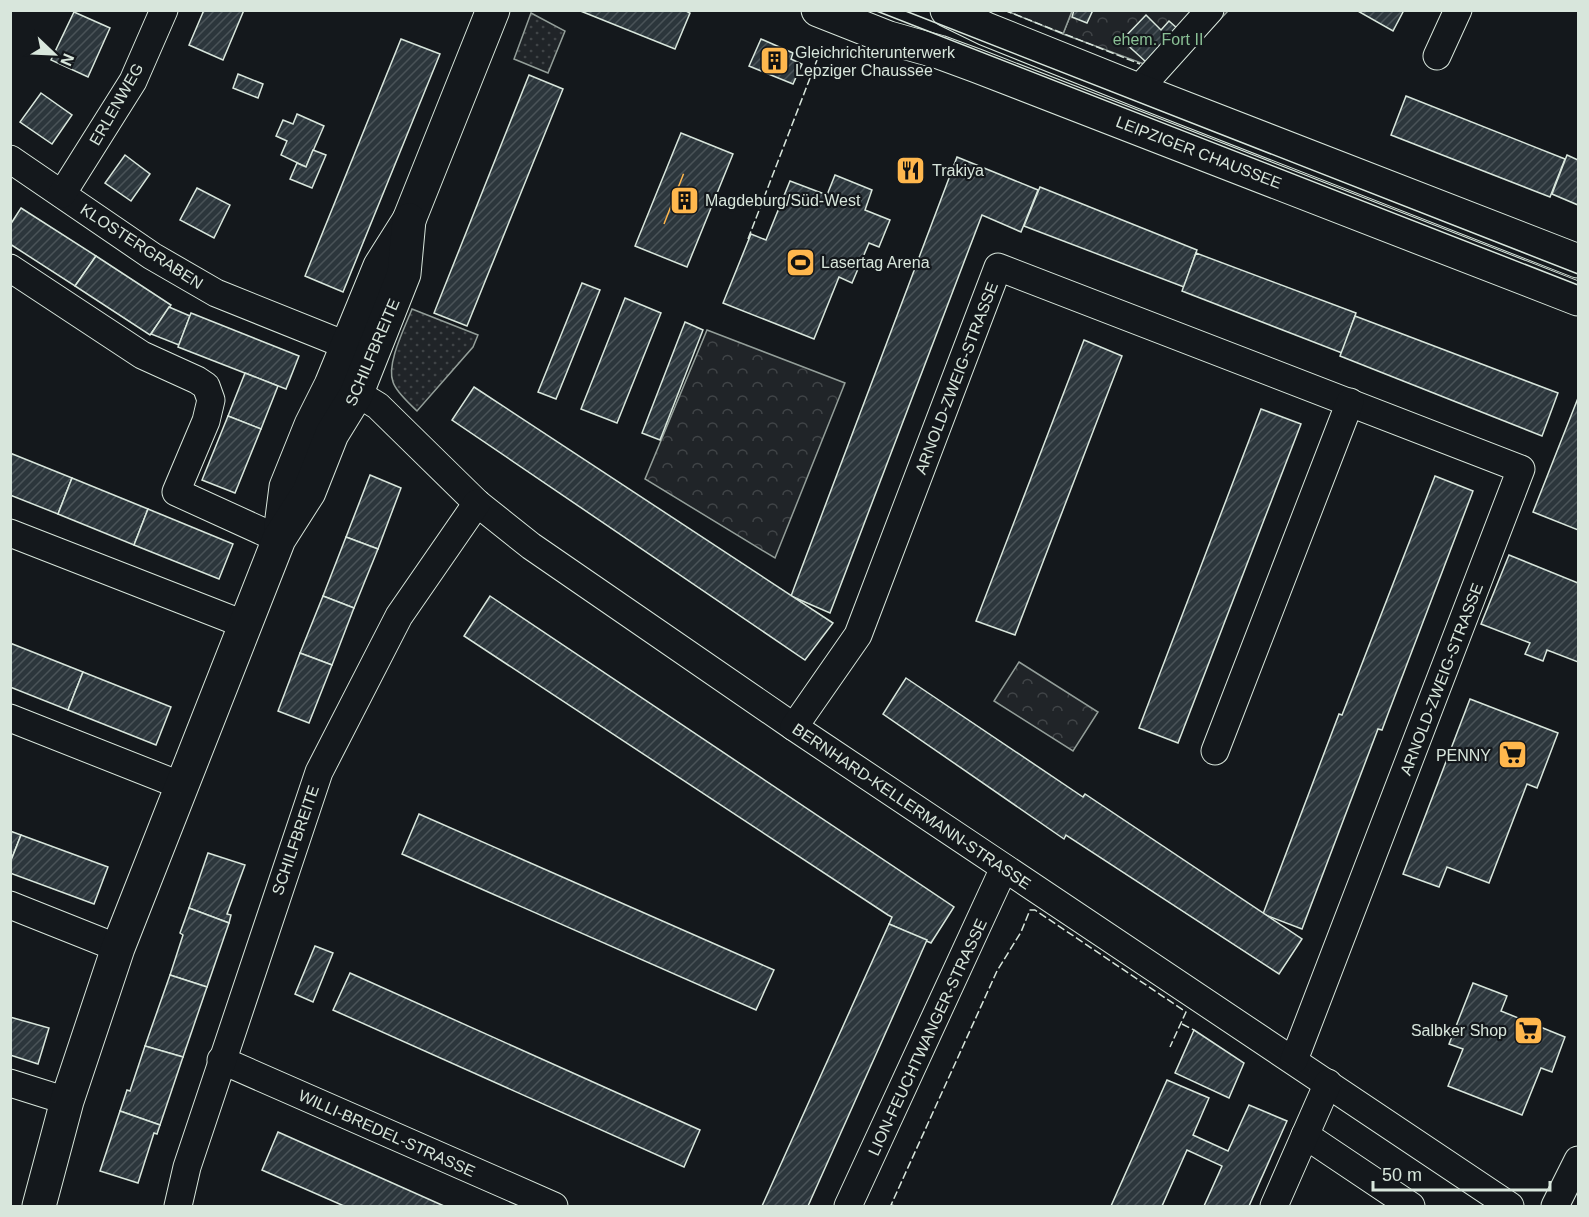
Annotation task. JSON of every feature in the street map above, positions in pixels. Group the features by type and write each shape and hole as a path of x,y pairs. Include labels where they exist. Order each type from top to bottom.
{"main road":[{"name":"SCHILFBREITE","path":"39,1206 67,1101 118,948 279,539 309,492 332,434 344,390 348,346 380,266 409,220 492,10"},
{"name":"LEIPZIGER CHAUSSEE","path":"818,10 889,38 939,52 977,66 1578,299"},
{"path":"947,10 986,29 1143,92 1578,261"},
{"name":"SCHILFBREITE","path":"344,390 404,274 409,220"}],"street":[{"name":"ERLENWEG","path":"62,194 133,81 164,10"},
{"path":"1143,92 1147,80 1210,10"},
{"path":"1437,56 1458,10"},
{"name":"KLOSTERGRABEN","path":"14,169 62,194 152,256 216,293 348,346"},
{"name":"ARNOLD-ZWEIG-STRASSE","path":"794,727 858,635 998,267 1521,469 1294,1060"},
{"path":"10,268 142,355 206,386 211,400 206,421 176,492 279,539"},
{"name":"BERNHARD-KELLERMANN-STRASSE","path":"344,390 378,406 477,503 531,546 794,727 1510,1206"},
{"path":"1215,751 1350,402"},
{"name":"SCHILFBREITE","path":"178,1206 187,1167 221,1060 319,772 399,616 477,503"},
{"path":"10,533 246,625"},
{"path":"10,718 182,786"},
{"name":"LION-FEUCHTWANGER-STRASSE","path":"849,1206 1004,868"},
{"path":"10,905 118,948"},
{"name":"WILLI-BREDEL-STRASSE","path":"221,1060 554,1206"},
{"path":"10,1083 67,1101"},
{"path":"1274,1206 1328,1083"},
{"path":"1305,1135 1411,1206"},
{"path":"1555,1206 1578,1160"}],"green space":[{"path":"1007,11 1072,11 1063,34"},
{"name":"ehem. Fort II","path":"1072,11 1228,11 1168,73 1063,34"},
{"path":"531,13 565,31 548,73 514,59"},
{"path":"412,309 478,335 473,347 417,411 397,390 392,374 397,346"},
{"path":"707,330 845,383 775,558 645,479"},
{"path":"1019,662 1098,712 1073,751 994,701"}],"building":[{"path":"204,10 244,10 223,60 189,45"},
{"path":"578,10 684,10 690,13 675,49"},
{"path":"1074,10 1093,10 1087,23 1072,17"},
{"path":"1356,10 1404,10 1393,31"},
{"path":"74,12 110,28 88,77 51,60"},
{"path":"1146,15 1161,30 1169,21 1178,29 1146,62 1122,40"},
{"path":"401,39 440,54 343,292 305,276"},
{"name":"Gleichrichterunterwerk Lepziger Chaussee","path":"761,39 793,53 791,59 802,64 793,84 749,66"},
{"path":"238,74 263,84 258,98 233,88"},
{"path":"529,75 563,89 467,326 434,313"},
{"path":"41,93 72,115 52,144 20,122"},
{"path":"1406,96 1565,159 1550,197 1391,135"},
{"path":"297,114 324,126 306,167 281,155 287,141 276,136 283,120 293,124"},
{"name":"Magdeburg/Süd-West","path":"681,133 733,154 687,267 635,246"},
{"path":"313,150 326,155 312,188 290,179 297,163 306,167"},
{"path":"125,155 150,174 131,201 105,183"},
{"path":"1567,155 1578,160 1578,205 1552,194"},
{"path":"957,157 1038,190 1021,232 982,215 830,613 791,596"},
{"name":"Lasertag Arena","path":"835,175 872,190 865,210 890,220 879,247 869,243 852,283 839,277 814,339 723,303 751,234 766,240 790,181 827,195"},
{"path":"1040,187 1197,250 1184,287 1024,226"},
{"path":"197,188 230,205 214,238 180,220"},
{"path":"21,208 96,256 75,286 10,244 10,225"},
{"path":"1196,253 1356,313 1342,353 1182,291"},
{"path":"96,256 171,305 150,335 75,286"},
{"path":"582,283 600,290 556,399 538,392"},
{"path":"625,298 661,313 617,423 581,409"},
{"path":"169,307 190,316 179,345 151,334"},
{"path":"191,313 299,356 286,389 178,347"},
{"path":"1355,316 1558,393 1542,436 1340,356"},
{"path":"685,322 703,330 660,440 642,433"},
{"path":"1084,340 1122,356 1015,635 976,621"},
{"path":"245,373 278,386 261,429 228,416"},
{"path":"474,387 833,623 805,660 452,420"},
{"path":"1578,398 1578,530 1533,512"},
{"path":"1261,409 1301,424 1178,743 1139,728"},
{"path":"228,416 261,429 235,493 202,480"},
{"path":"10,453 72,478 58,514 10,495"},
{"path":"370,475 401,488 378,549 346,537"},
{"path":"1435,476 1473,491 1382,730 1378,729 1302,929 1263,914 1339,714 1342,715"},
{"path":"72,478 148,509 134,545 58,514"},
{"path":"148,509 233,544 219,579 134,545"},
{"path":"346,537 378,549 354,608 323,596"},
{"path":"1509,555 1578,583 1578,662 1547,650 1543,661 1525,654 1530,643 1481,624"},
{"path":"323,596 354,608 332,665 300,653"},
{"path":"490,596 954,907 931,943 889,924 892,917 464,636"},
{"path":"10,643 83,672 68,710 10,687"},
{"path":"300,653 332,665 309,723 278,711"},
{"path":"83,672 171,707 156,745 68,710"},
{"path":"906,678 1083,797 1085,794 1302,939 1279,974 1066,835 1064,839 883,714"},
{"path":"1470,699 1558,733 1537,788 1527,784 1489,883 1447,867 1439,887 1403,874"},
{"path":"419,814 774,970 756,1010 402,854"},
{"path":"10,831 21,835 10,863"},
{"path":"21,835 108,867 94,904 10,873 10,863"},
{"path":"208,853 245,865 227,914 231,915 229,923 189,908"},
{"path":"189,908 229,923 207,987 170,975 183,935 180,933"},
{"path":"889,924 927,940 808,1206 762,1206"},
{"path":"315,946 333,953 313,1002 295,994"},
{"path":"350,973 700,1130 684,1167 333,1010"},
{"path":"170,975 207,987 183,1057 145,1046"},
{"path":"1473,983 1507,996 1501,1011 1565,1037 1552,1072 1541,1068 1522,1115 1448,1086 1463,1049 1449,1044"},
{"path":"10,1017 49,1028 38,1064 10,1055"},
{"path":"1194,1030 1244,1063 1229,1098 1175,1073"},
{"path":"145,1046 183,1057 160,1125 120,1111 127,1090 130,1091"},
{"path":"1167,1080 1209,1098 1193,1135 1228,1151 1249,1105 1287,1121 1249,1206 1204,1206 1222,1166 1187,1150 1162,1206 1111,1206"},
{"path":"120,1111 160,1125 157,1134 154,1133 138,1183 100,1171"},
{"path":"278,1132 444,1206 344,1206 262,1170"}],"tram line":[{"path":"874,10 1578,285"},
{"path":"903,10 1578,274"}],"fence":[{"path":"1004,10 1140,64"},
{"path":"748,239 817,60"},
{"path":"895,1206 891,1205 997,971 1021,932 1030,910 1035,910 1186,1012 1170,1047"},
{"path":"1182,1024 1194,1030"}],"power":[{"path":"664,224 685,170"}],"place":[{"name":"Gleichrichterunterwerk Lepziger Chaussee","path":"774,61"},
{"name":"Trakiya","path":"911,170"},
{"name":"Magdeburg/Süd-West","path":"684,200"},
{"name":"Lasertag Arena","path":"800,262"},
{"name":"PENNY","path":"1512,755"},
{"name":"Salbker Shop","path":"1528,1030"}]}
